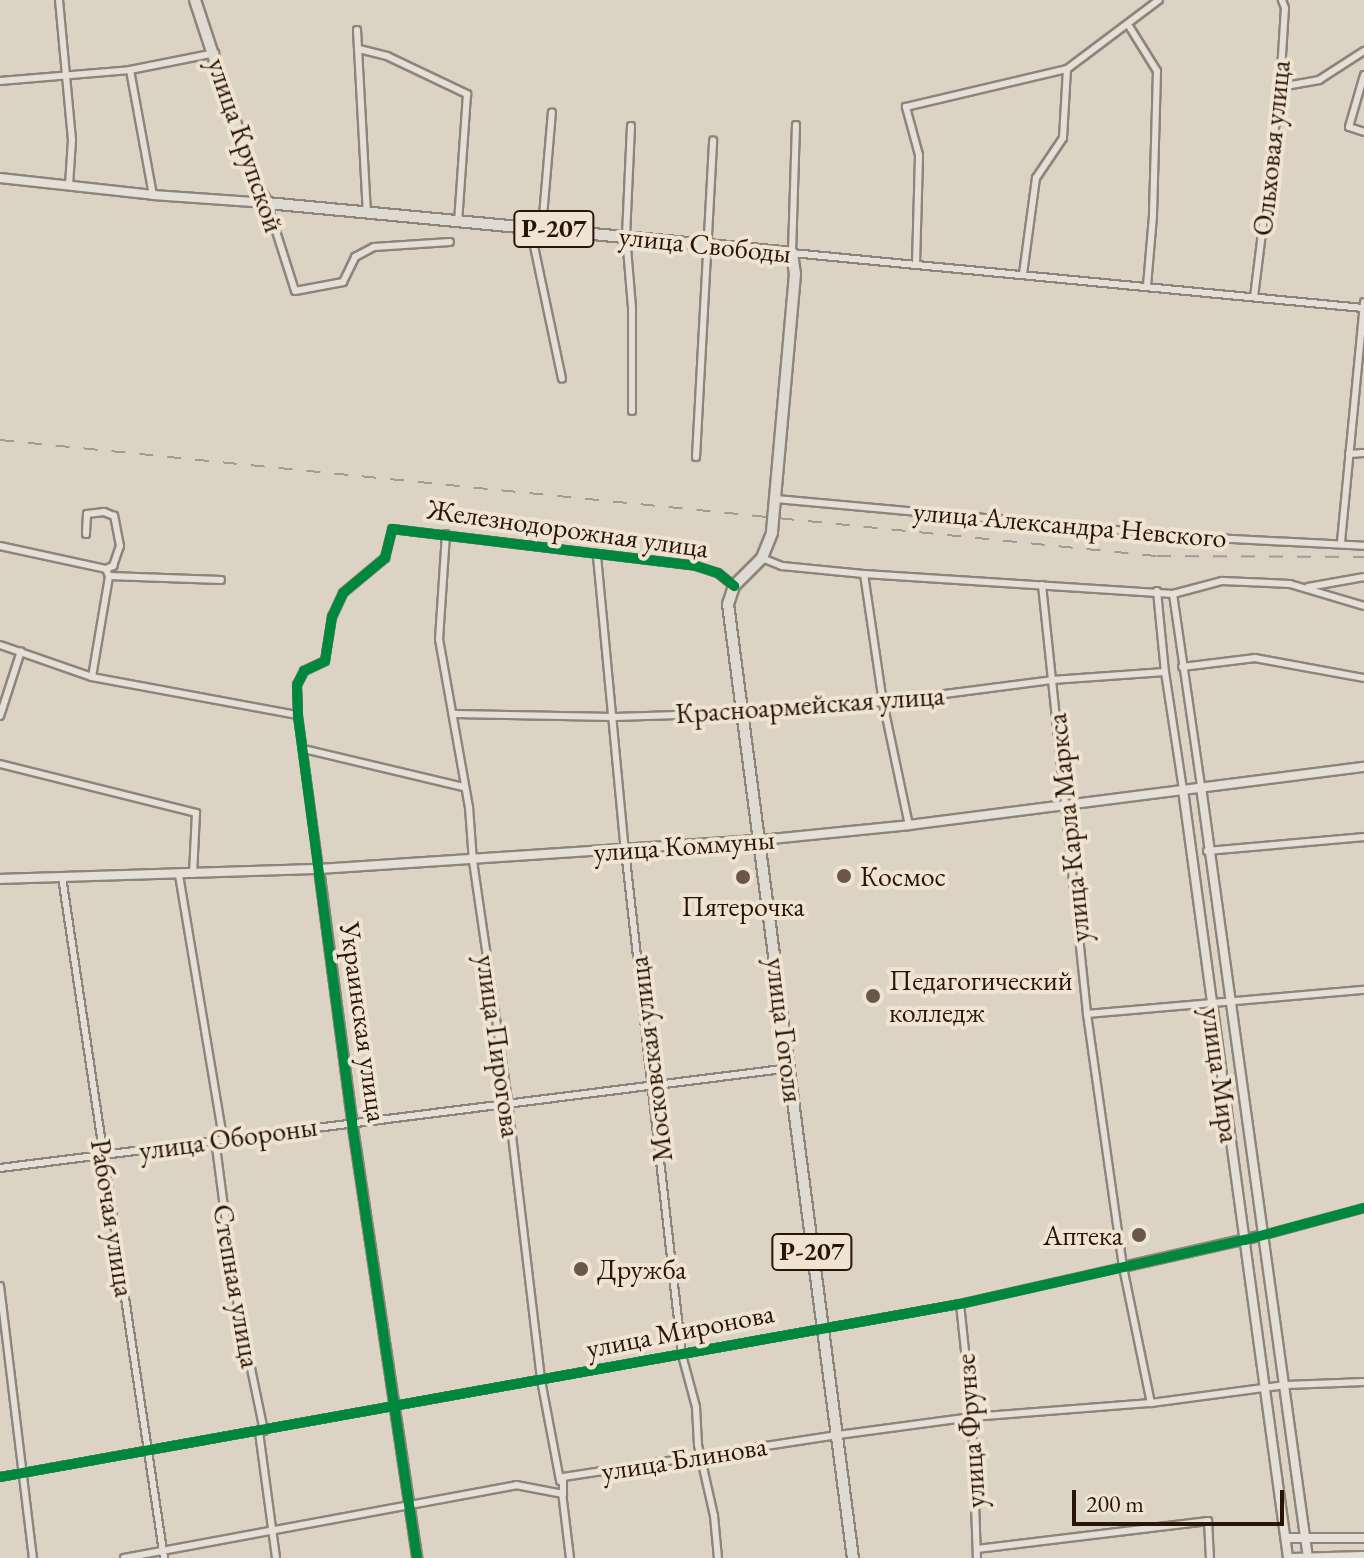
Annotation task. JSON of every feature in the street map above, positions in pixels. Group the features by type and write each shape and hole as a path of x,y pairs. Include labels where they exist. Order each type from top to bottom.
{"main road":[{"name":"улица Крупской","path":"195,0 215,53 255,183 267,203"},
{"name":"улица Свободы","path":"267,203 792,253"},
{"path":"734,586 762,558 770,542 795,274 792,253"},
{"name":"улица Гоголя","path":"734,586 728,604 853,1558"}],"street":[{"path":"59,0 72,140 69,185"},
{"path":"916,264 919,155 906,107 1067,69 1129,26 1159,0"},
{"name":"Ольховая улица","path":"1254,297 1280,87 1285,8 1282,0"},
{"path":"1129,26 1157,71 1153,216 1147,286"},
{"path":"357,30 367,213"},
{"path":"359,49 387,56 467,94 458,222"},
{"path":"1280,87 1319,80 1364,51"},
{"path":"0,81 130,70 215,53"},
{"path":"1023,274 1036,178 1063,138 1067,69"},
{"path":"130,70 153,195"},
{"path":"1364,75 1349,127 1364,132"},
{"path":"552,112 536,228 562,379"},
{"path":"792,253 796,125"},
{"path":"631,126 626,236 632,308 632,411"},
{"path":"696,457 713,140"},
{"name":"улица Свободы","path":"0,178 153,195 267,203"},
{"name":"улица Крупской","path":"267,203 295,291 343,282 362,250 424,241 450,242"},
{"name":"улица Свободы","path":"792,253 1363,308"},
{"path":"1341,542 1364,302"},
{"path":"1349,454 1364,453"},
{"name":"улица Александра Невского","path":"776,499 1195,537 1341,542 1364,546"},
{"path":"86,534 87,514 104,512 114,516 120,546 108,572 92,677"},
{"name":"Железнодорожная улица","path":"392,529 696,566 718,573 734,586"},
{"name":"Украинская улица","path":"392,529 385,558 343,593 332,617 329,654 325,661 304,671 300,678 298,715 352,1121 417,1558"},
{"name":"улица Пирогова","path":"446,534 439,639 455,714 463,787 469,807 473,861 508,1102 541,1380 563,1494 570,1558"},
{"path":"0,546 108,572 221,580"},
{"name":"Московская улица","path":"597,556 625,850 682,1355 696,1407 700,1456 706,1472 718,1558"},
{"path":"762,558 782,566 864,574 1173,594 1222,581 1290,584 1364,606"},
{"path":"864,574 883,702 909,825"},
{"path":"1304,588 1364,577"},
{"name":"улица Карла Маркса","path":"1042,585 1087,1014 1123,1267 1151,1403"},
{"name":"улица Мира","path":"1157,591 1165,672 1290,1558"},
{"name":"улица Мира","path":"1173,594 1308,1558"},
{"path":"0,645 92,677 298,715"},
{"path":"0,716 21,651"},
{"path":"1182,667 1255,658 1364,678"},
{"name":"Красноармейская улица","path":"455,714 614,717 742,713 883,702 1052,680 1165,672"},
{"path":"304,749 463,787"},
{"path":"0,764 196,813 193,874"},
{"name":"улица Коммуны","path":"0,879 319,869 760,840 909,825 1364,767"},
{"path":"1207,851 1364,837"},
{"name":"Степная улица","path":"179,875 219,1139 235,1291 262,1432 276,1558"},
{"name":"Рабочая улица","path":"62,877 163,1555"},
{"path":"1087,1014 1364,990"},
{"name":"улица Обороны","path":"0,1168 352,1121 790,1068"},
{"name":"улица Миронова","path":"0,1477 960,1304 1245,1240 1364,1208"},
{"path":"0,1286 33,1558"},
{"name":"улица Фрунзе","path":"960,1304 972,1417 977,1558"},
{"path":"1286,1385 1364,1382"},
{"name":"улица Блинова","path":"124,1558 163,1555 516,1485 563,1494 563,1477 838,1435 972,1417 1151,1403 1286,1385"},
{"path":"977,1549 1208,1521 1210,1558"},
{"path":"1286,1538 1364,1538"},
{"path":"1290,1558 1364,1556"}],"railway":[{"path":"0,440 1157,556 1364,557"}],"cycle path":[{"path":"417,1558 352,1121 298,715 297,685 304,671 325,661 332,617 343,593 385,558 392,529 696,566 718,573 734,586"},
{"path":"0,1477 960,1304 1245,1240 1364,1208"}],"place":[{"name":"Космос","path":"844,876"},
{"name":"Пятерочка","path":"743,877"},
{"name":"Педагогический колледж","path":"873,996"},
{"name":"Аптека","path":"1139,1235"},
{"name":"Дружба","path":"581,1269"}]}
